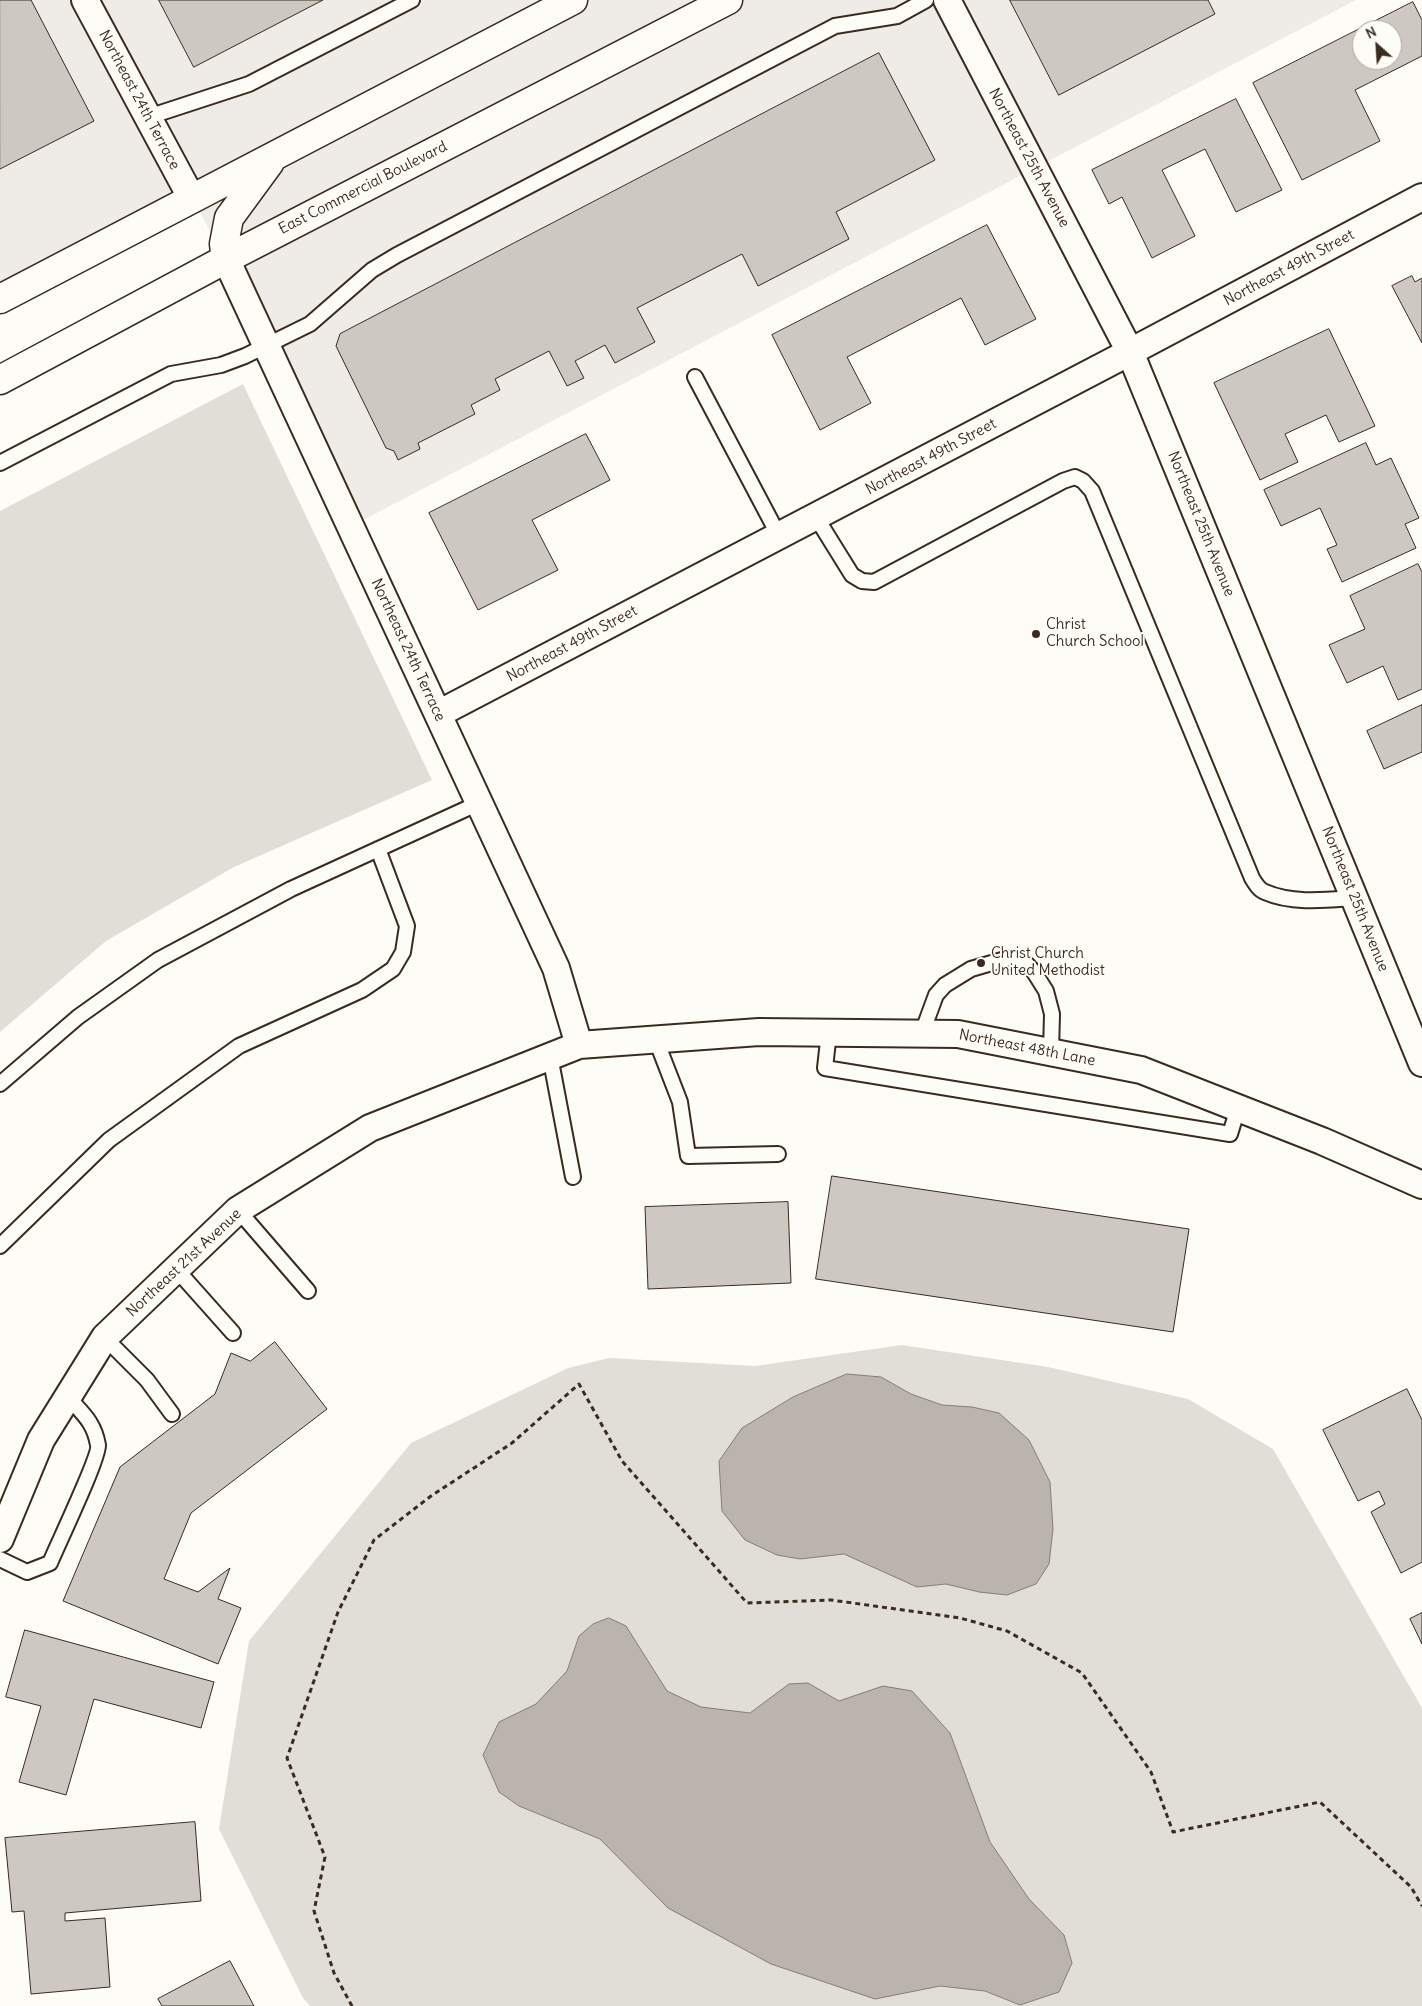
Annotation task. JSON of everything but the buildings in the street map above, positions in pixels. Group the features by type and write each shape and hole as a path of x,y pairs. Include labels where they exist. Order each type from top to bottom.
{"main road":[{"path":"0,299 573,0"},
{"name":"East Commercial Boulevard","path":"0,380 226,259 728,0"},
{"path":"226,259 224,244 229,218 273,156"}],"street":[{"name":"Northeast 24th Terrace","path":"85,0 192,199"},
{"name":"Northeast 25th Avenue","path":"946,0 1130,352 1422,1063"},
{"name":"Northeast 49th Street","path":"438,714 1422,197"},
{"name":"Northeast 24th Terrace","path":"226,259 265,347 556,968 579,1045"},
{"name":"Northeast 48th Lane","path":"579,1045 759,1032 958,1034 1141,1070 1322,1141 1422,1185"},
{"name":"Northeast 21st Avenue","path":"0,1539 41,1440 105,1338 238,1210 370,1128 579,1045"}],"lane":[{"path":"148,117 249,84 412,0"},
{"path":"0,463 171,374 221,365 265,347 310,324 372,270 406,250 835,26 896,16 926,0"},
{"path":"695,377 778,536"},
{"path":"816,517 852,575 862,581 874,582 1063,481 1075,477 1083,481 1092,492 1252,878 1263,892 1283,897 1313,900 1354,898"},
{"path":"0,1084 78,1017 158,960 291,889 479,803"},
{"path":"0,1246 109,1140 239,1046 362,990 393,968 403,952 407,926 378,849"},
{"path":"922,1033 936,995 945,985 971,969 1009,958 1024,961 1034,972 1046,991 1052,1014 1051,1052"},
{"path":"830,1032 825,1068 1230,1134 1238,1108"},
{"path":"656,1040 680,1102 688,1156 778,1154"},
{"path":"550,1056 573,1177"},
{"path":"238,1210 308,1291"},
{"path":"176,1269 233,1333"},
{"path":"105,1338 147,1380 172,1414"},
{"path":"0,1559 27,1572 50,1563 86,1482 99,1448 92,1424 68,1397"}],"path":[{"path":"352,2006 334,1973 314,1911 325,1857 287,1758 338,1612 374,1540 431,1496 512,1444 579,1384 622,1462 747,1603 831,1600 960,1618 1007,1631 1082,1673 1151,1772 1174,1832 1320,1802 1411,1887 1422,1906"}],"shaded area":[{"path":"0,0 1356,0 352,526 194,199 0,300"},
{"path":"243,384 432,780 234,867 106,941 0,1032 0,511"},
{"path":"902,1345 1048,1367 1188,1399 1273,1449 1422,1708 1422,2006 310,2006 303,1998 219,1829 249,1641 411,1443 568,1368 609,1358 755,1366"},
{"path":"847,1374 881,1377 911,1394 942,1405 972,1407 999,1413 1029,1440 1050,1482 1053,1529 1049,1564 1036,1584 1007,1595 979,1592 946,1584 917,1587 844,1554 800,1559 777,1555 745,1540 722,1511 719,1461 742,1428 793,1397"},
{"path":"609,1618 626,1626 667,1691 701,1707 750,1713 789,1684 808,1683 839,1701 883,1686 912,1691 950,1733 990,1842 1029,1899 1064,1935 1072,1963 1059,1992 1020,2005 985,1991 940,1986 875,1999 771,1964 668,1908 600,1839 519,1806 499,1792 483,1755 499,1722 536,1704 567,1671 579,1636 593,1624"}],"place":[{"name":"Christ Church School","path":"1036,634"},
{"name":"Christ Church United Methodist","path":"981,963"}]}
